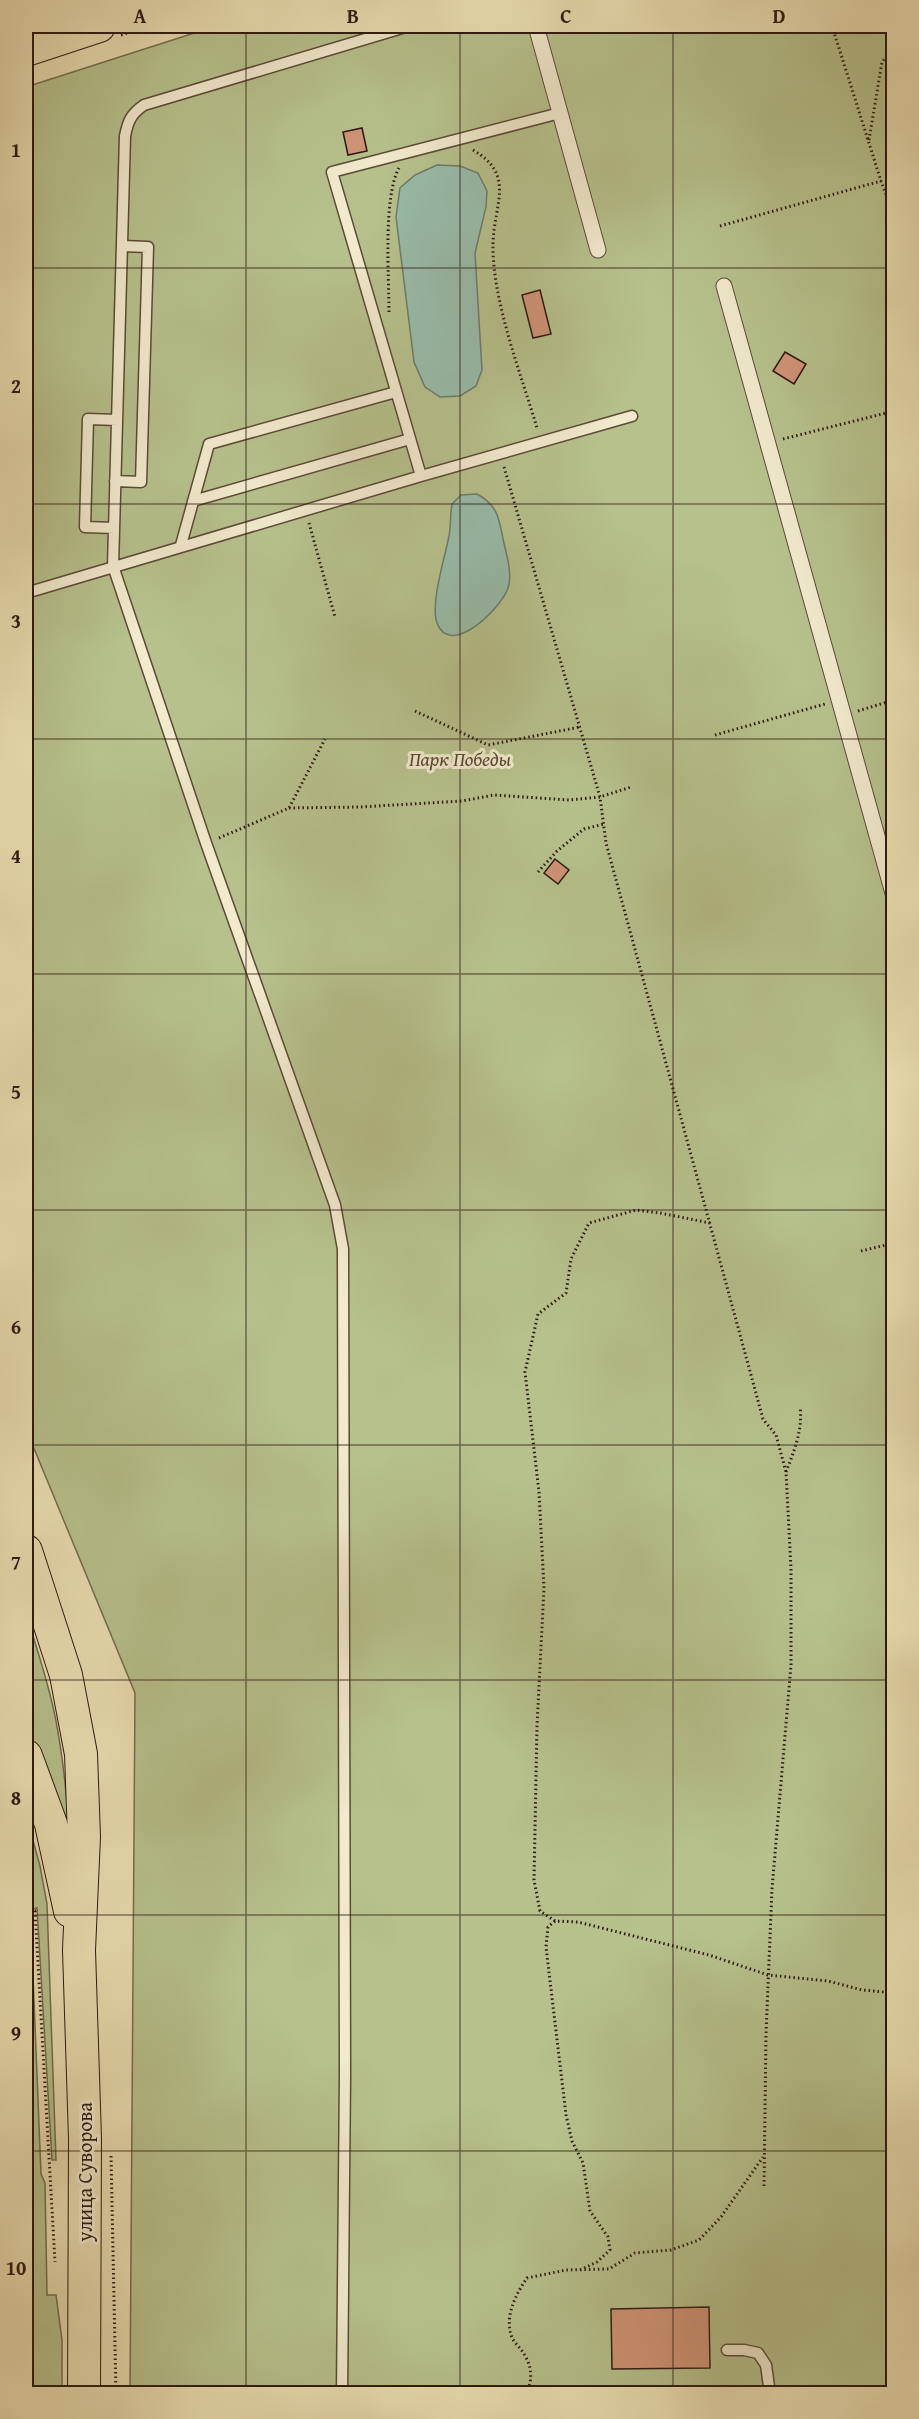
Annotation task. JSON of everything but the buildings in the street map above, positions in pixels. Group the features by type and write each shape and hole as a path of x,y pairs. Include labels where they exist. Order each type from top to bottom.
{"main road":[{"path":"26,50 99,26"},
{"path":"26,1551 66,1676 81,1754 84,1837 79,1950"},
{"path":"26,1756 51,1824 79,1950"},
{"name":"улица Суворова","path":"79,1950 85,2139 84,2394"}],"street":[{"path":"536,26 598,250"},
{"path":"724,286 894,897"}],"lane":[{"path":"342,2394 345,2086 343,1249 335,1205 206,843 113,566 115,481 125,136 127,122 133,112 144,105 410,26"},
{"path":"421,476 332,172 560,113"},
{"path":"115,481 141,482 148,247 122,246"},
{"path":"181,545 209,444 396,392"},
{"path":"26,592 304,508 632,416"},
{"path":"114,528 85,527 85,515 88,419 117,420"},
{"path":"193,501 410,440"},
{"path":"727,2350 758,2353 766,2365 770,2394"}],"path":[{"path":"832,26 880,181 894,215"},
{"path":"869,142 882,62 894,47"},
{"path":"448,142 473,149 488,158 498,172 499,190 493,244 497,289 540,441"},
{"path":"389,319 389,202 394,178 414,150"},
{"path":"720,226 880,181"},
{"path":"769,443 894,411"},
{"path":"500,454 600,796 606,843 763,1419 776,1435 786,1472 791,1569 791,1665 772,1889 764,2188"},
{"path":"304,508 335,617"},
{"path":"715,735 839,700"},
{"path":"843,716 894,700"},
{"path":"415,711 488,745 580,727"},
{"path":"289,808 325,739"},
{"path":"206,843 289,808 360,807 462,801 494,795 570,800 600,796 631,787"},
{"path":"538,872 557,851 584,829 604,825"},
{"path":"710,1223 660,1212 636,1210 589,1223 570,1259 566,1293 538,1314 525,1372 539,1492 544,1588 537,1726 534,1880 540,1911 555,1921 578,1922 625,1933 709,1955 768,1975 828,1981 862,1990 894,1993"},
{"path":"861,1251 894,1243"},
{"path":"786,1472 799,1434 800,1407"},
{"path":"26,1913 35,1911 55,2262"},
{"path":"555,1921 548,1927 546,1947 566,2115 572,2141 583,2163 590,2211 608,2237 610,2250 597,2262 580,2270"},
{"path":"526,2394 530,2386 531,2373 525,2355 511,2338 509,2327 514,2297 526,2278 566,2270 609,2269 635,2253 671,2250 699,2240 721,2217 764,2155"},
{"path":"111,2156 116,2394"}],"green space":[{"name":"Парк Победы","path":"216,26 893,26 893,2393 130,2393 135,1693 26,1429 26,87"},
{"path":"26,1614 56,1721 65,1785 70,1850 47,1779 26,1730"},
{"path":"26,1815 40,1866 47,1904 56,2160 52,2160 37,1908 26,1911"},
{"path":"26,1922 31,1926 41,2174 45,2183 47,2295 56,2295 62,2340 62,2393 26,2393"}],"shaded area":[{"path":"437,165 460,166 478,173 487,191 486,207 475,253 482,370 476,386 460,396 440,397 425,387 414,362 396,217 400,188 415,175"},
{"path":"477,494 493,507 498,518 510,576 508,588 487,617 464,633 453,635 444,633 437,623 435,604 439,580 449,536 452,504 461,495"}]}
